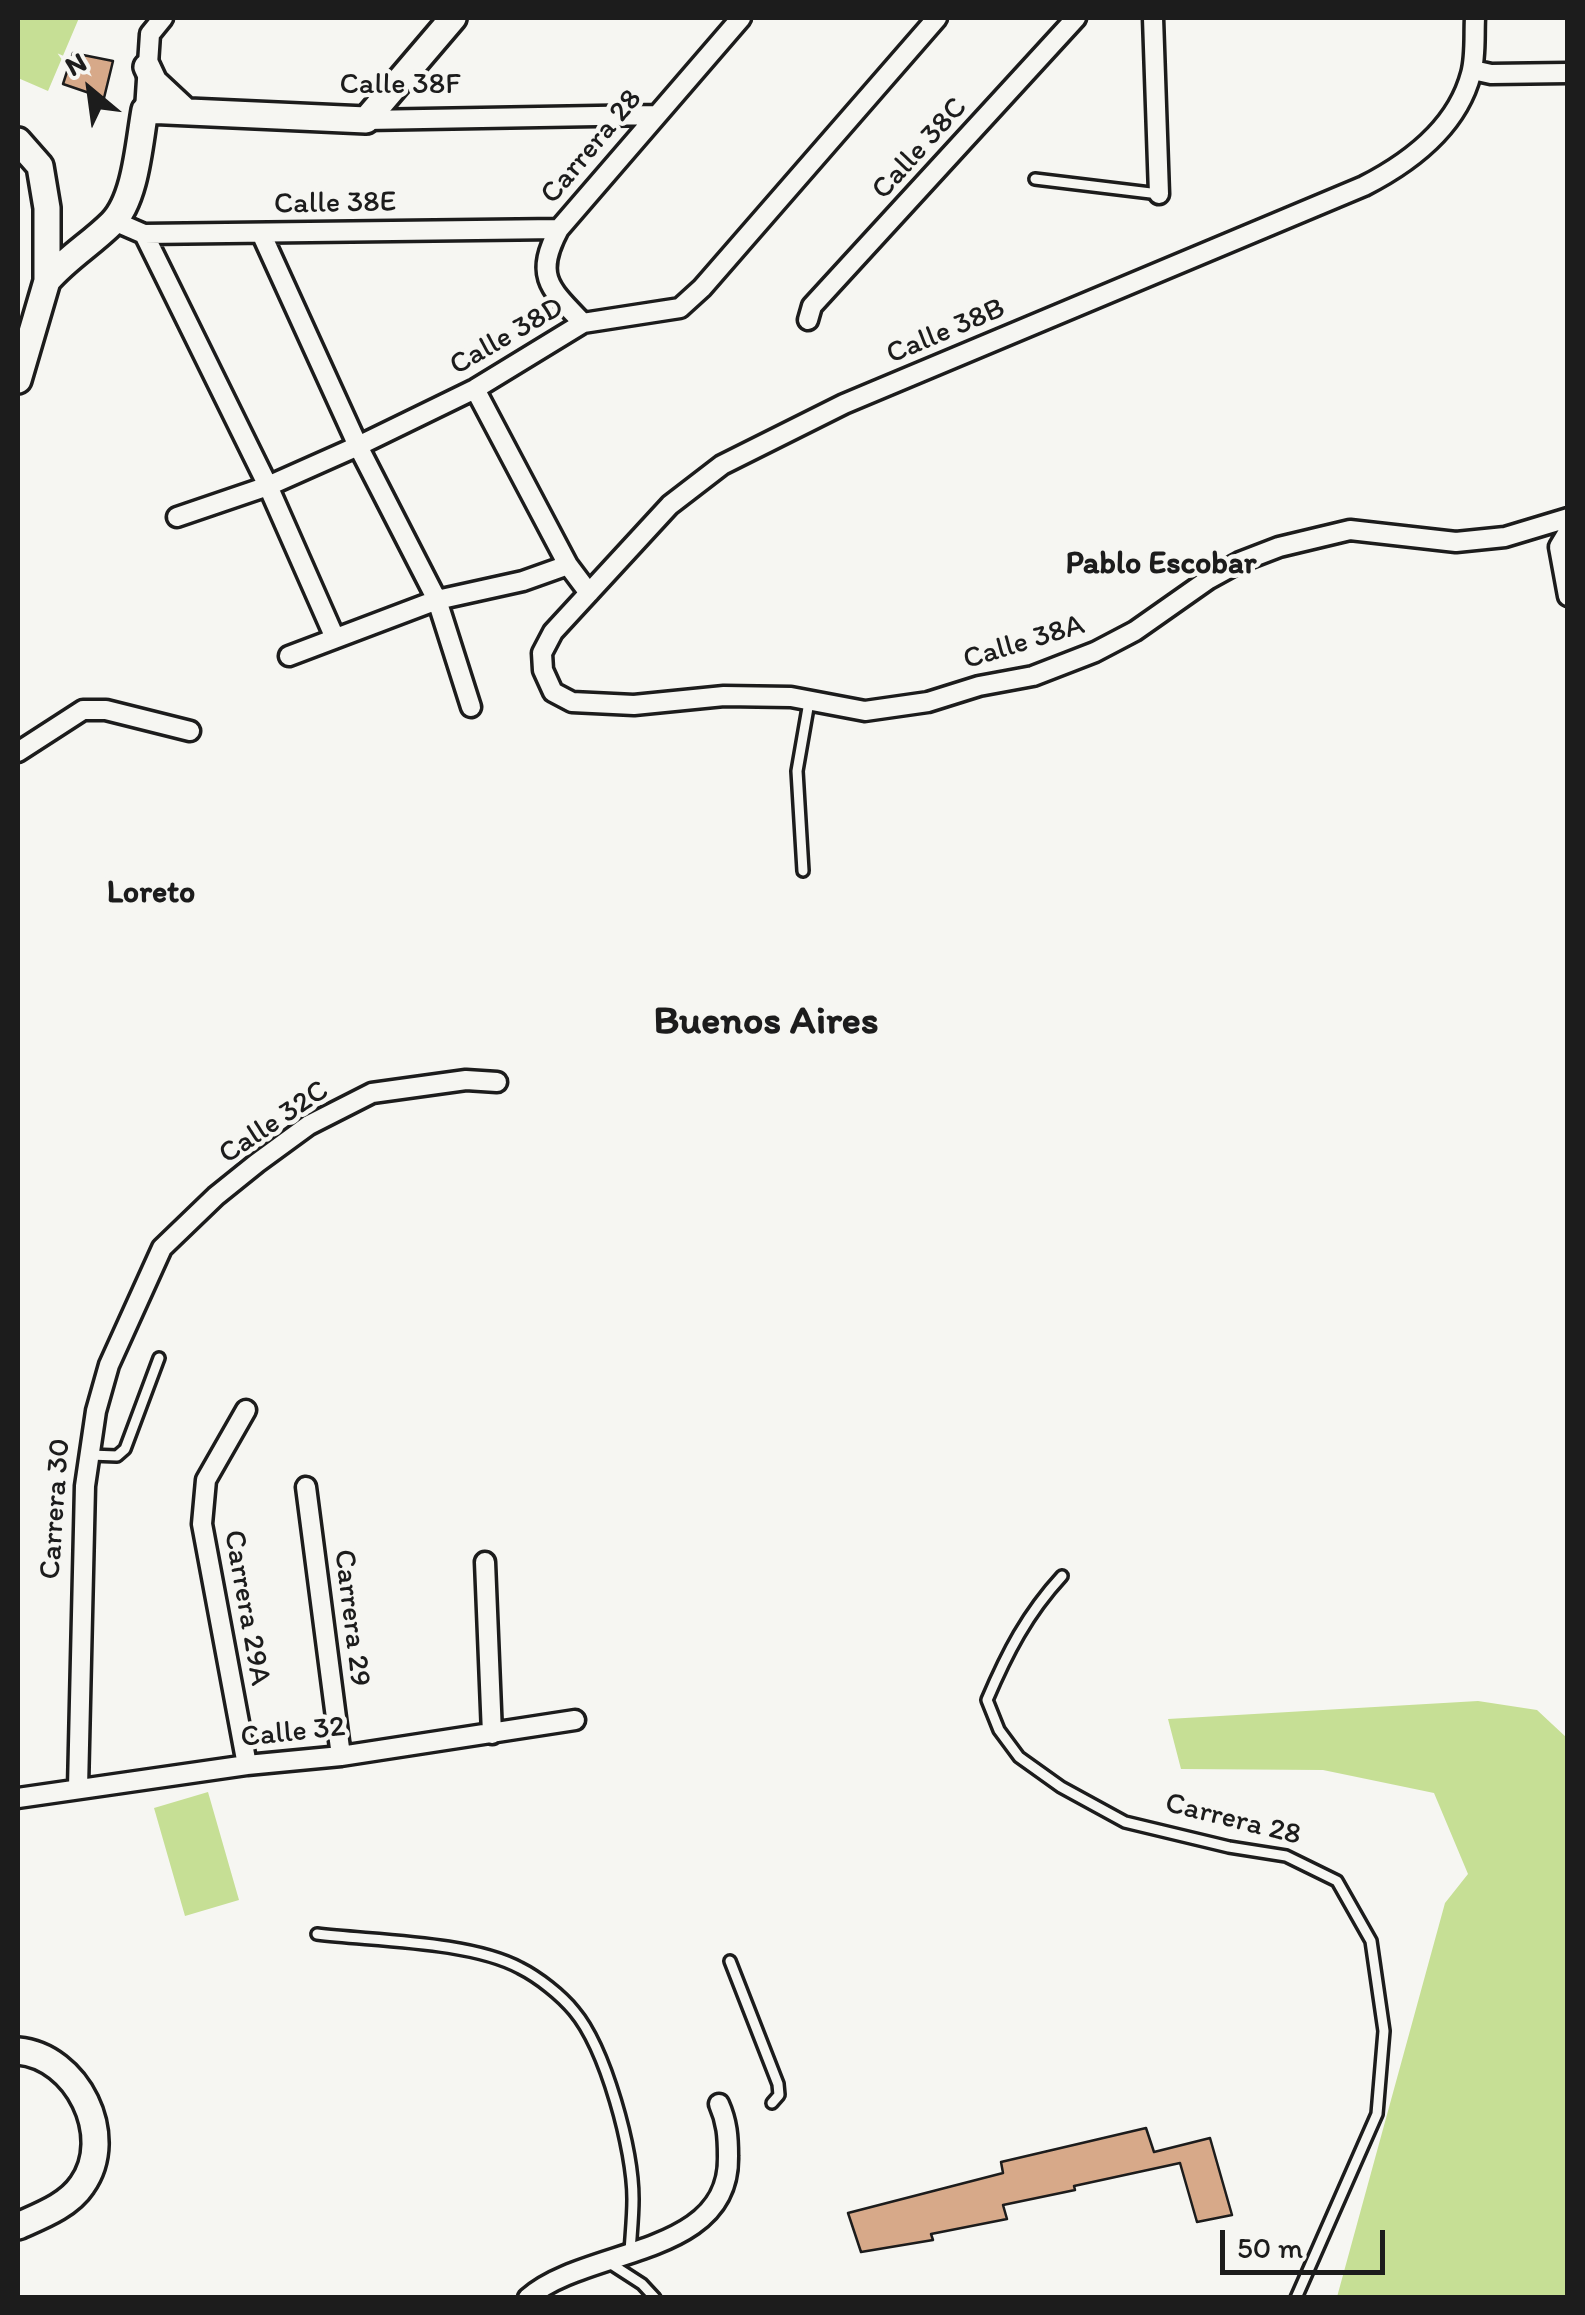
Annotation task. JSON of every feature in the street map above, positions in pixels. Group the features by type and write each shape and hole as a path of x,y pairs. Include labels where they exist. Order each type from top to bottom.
{"street":[{"path":"47,281 106,228 133,180 146,110 150,34 163,18"},
{"path":"366,120 453,18"},
{"name":"Carrera 28","path":"583,323 560,299 546,276 546,254 559,229 741,18"},
{"name":"Calle 38D","path":"177,517 268,486 358,446 475,389 583,323 680,308 702,288 937,18"},
{"name":"Calle 38C","path":"808,320 812,306 1076,18"},
{"path":"1153,18 1159,194"},
{"path":"1474,18 1472,70 1491,74 1568,73"},
{"path":"147,68 154,82 184,110"},
{"name":"Calle 38B","path":"543,670 542,653 553,632 670,506 722,465 844,404 1364,186 1407,162 1442,129 1460,104 1472,70"},
{"name":"Calle 38F","path":"146,110 366,120 655,115"},
{"path":"18,141 40,166 52,221 62,229 106,228"},
{"path":"18,380 47,281 48,208"},
{"name":"Calle 38E","path":"106,228 144,234 559,229"},
{"path":"261,233 358,446 437,600 471,708"},
{"path":"144,234 268,486 336,638"},
{"path":"475,389 568,565 589,594"},
{"name":"Calle 38A","path":"543,670 553,692 572,702 634,705 724,696 791,697 865,711 928,702 979,686 1033,676 1095,652 1135,631 1209,579 1280,547 1350,530 1456,542 1505,537 1568,518"},
{"path":"1568,532 1559,547 1568,596"},
{"path":"289,656 437,600 524,581 568,565"},
{"path":"18,752 83,710 106,710 190,731"},
{"name":"Calle 32C","path":"162,1248 256,1162 309,1125 372,1093 466,1080 497,1082"},
{"name":"Carrera 30","path":"78,1788 86,1486 96,1411 109,1364 162,1248"},
{"name":"Carrera 29A","path":"246,1410 206,1480 202,1524 247,1765"},
{"name":"Carrera 29","path":"306,1487 341,1756"},
{"path":"485,1562 492,1734"},
{"name":"Calle 32","path":"18,1798 247,1765 341,1756 575,1720"},
{"path":"18,2051 52,2061 71,2076 94,2118 92,2168 82,2186 70,2199 18,2226"},
{"path":"528,2298 542,2284 668,2240 691,2227 709,2210 725,2186 728,2168 727,2122 719,2104"}],"lane":[{"path":"1035,180 1159,194"},
{"path":"803,871 797,771 809,702"},
{"path":"90,1454 117,1456 126,1450 160,1358"},
{"name":"Carrera 28","path":"1062,1576 1012,1642 987,1700 999,1730 1019,1757 1061,1788 1125,1822 1286,1856 1338,1881 1372,1942 1384,2031 1377,2114 1296,2298"},
{"path":"317,1934 450,1948 496,1959 520,1968 574,2010 593,2042 628,2146 633,2198 630,2252"},
{"path":"730,1961 778,2084 779,2095 772,2104"},
{"path":"606,2260 655,2298"}],"green space":[{"path":"21,18 79,18 48,91 18,78"},
{"path":"1478,1701 1537,1710 1567,1738 1567,2297 1337,2297 1445,1903 1468,1874 1434,1793 1323,1770 1181,1769 1168,1719"},
{"path":"208,1792 239,1900 185,1916 154,1808"}],"building":[{"path":"73,53 113,61 104,98 63,84"},
{"path":"1146,2128 1154,2152 1210,2138 1232,2215 1197,2222 1180,2163 1003,2205 1007,2219 931,2234 933,2240 861,2252 848,2213 1003,2173 1001,2162"}],"district":[{"name":"Pablo Escobar","path":"1161,565"},
{"name":"Loreto","path":"151,894"},
{"name":"Buenos Aires","path":"766,1023"}]}
